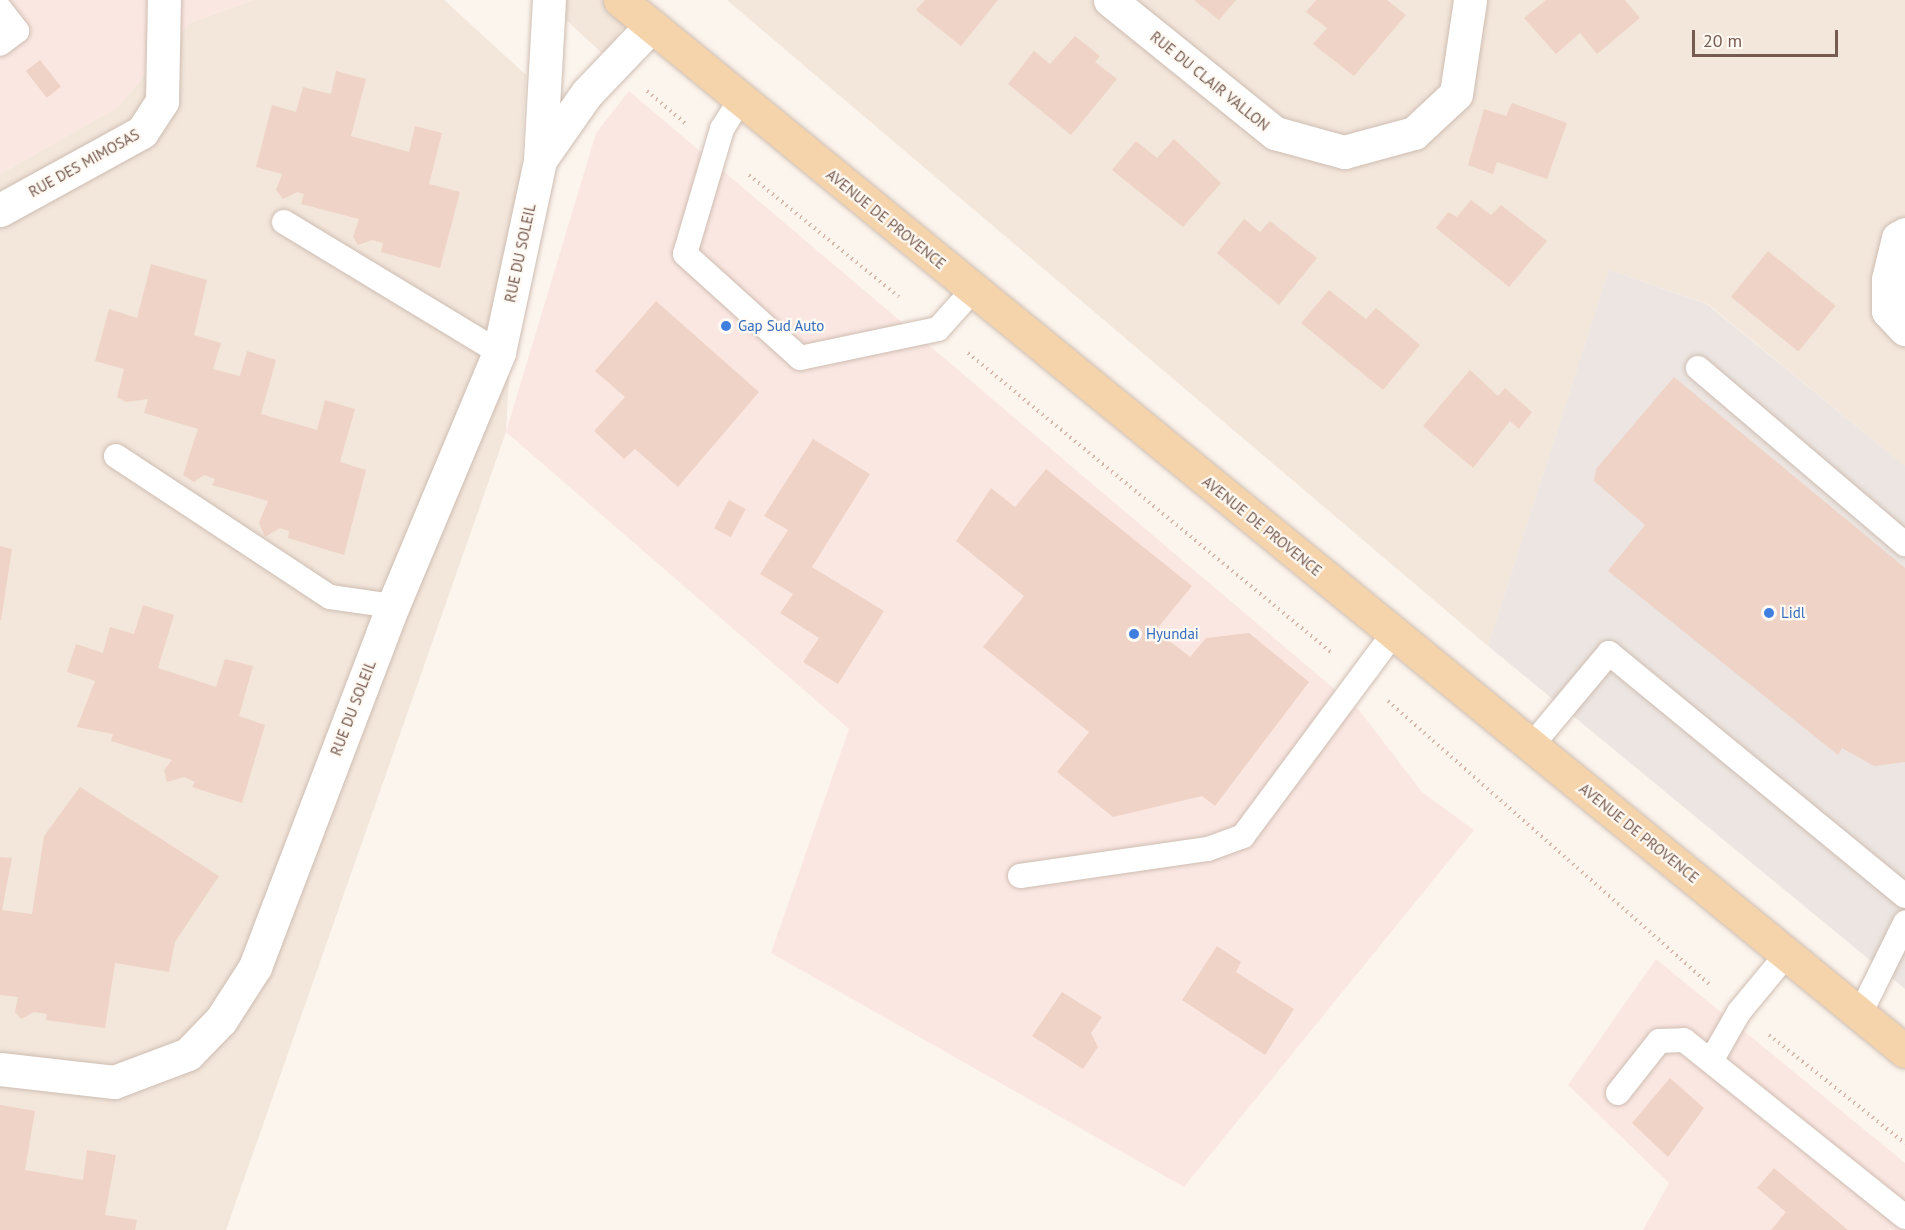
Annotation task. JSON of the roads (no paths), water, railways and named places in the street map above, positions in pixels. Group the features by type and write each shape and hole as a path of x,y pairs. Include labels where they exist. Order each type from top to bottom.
{"main road":[{"name":"AVENUE DE PROVENCE","path":"620,0 1905,1052"}],"street":[{"name":"RUE DES MIMOSAS","path":"0,210 142,132 162,101 164,0"},
{"name":"RUE DU SOLEIL","path":"0,1069 114,1082 188,1054 221,1020 255,967 393,606 499,352 540,160 549,0"},
{"name":"RUE DU CLAIR VALLON","path":"1110,0 1275,133 1344,152 1414,133 1456,94 1470,0"},
{"name":"RUE DU SOLEIL","path":"540,160 587,93 651,26"},
{"path":"1905,234 1898,238 1887,279 1888,311 1905,329"}],"lane":[{"path":"0,9 17,31 0,44"},
{"path":"740,100 722,129 685,254 800,358 938,329 973,290"},
{"path":"284,222 499,352"},
{"path":"1698,368 1905,544"},
{"path":"116,456 330,597 393,606"},
{"path":"1020,876 1208,849 1243,836 1394,633"},
{"path":"1532,745 1609,653 1905,897"},
{"path":"1860,1014 1905,922"},
{"path":"1711,1061 1740,1012 1787,954"},
{"path":"1618,1093 1659,1041 1684,1040 1905,1217"}],"place":[{"name":"Gap Sud Auto","path":"726,326"},
{"name":"Lidl","path":"1769,613"},
{"name":"Hyundai","path":"1134,634"}]}
